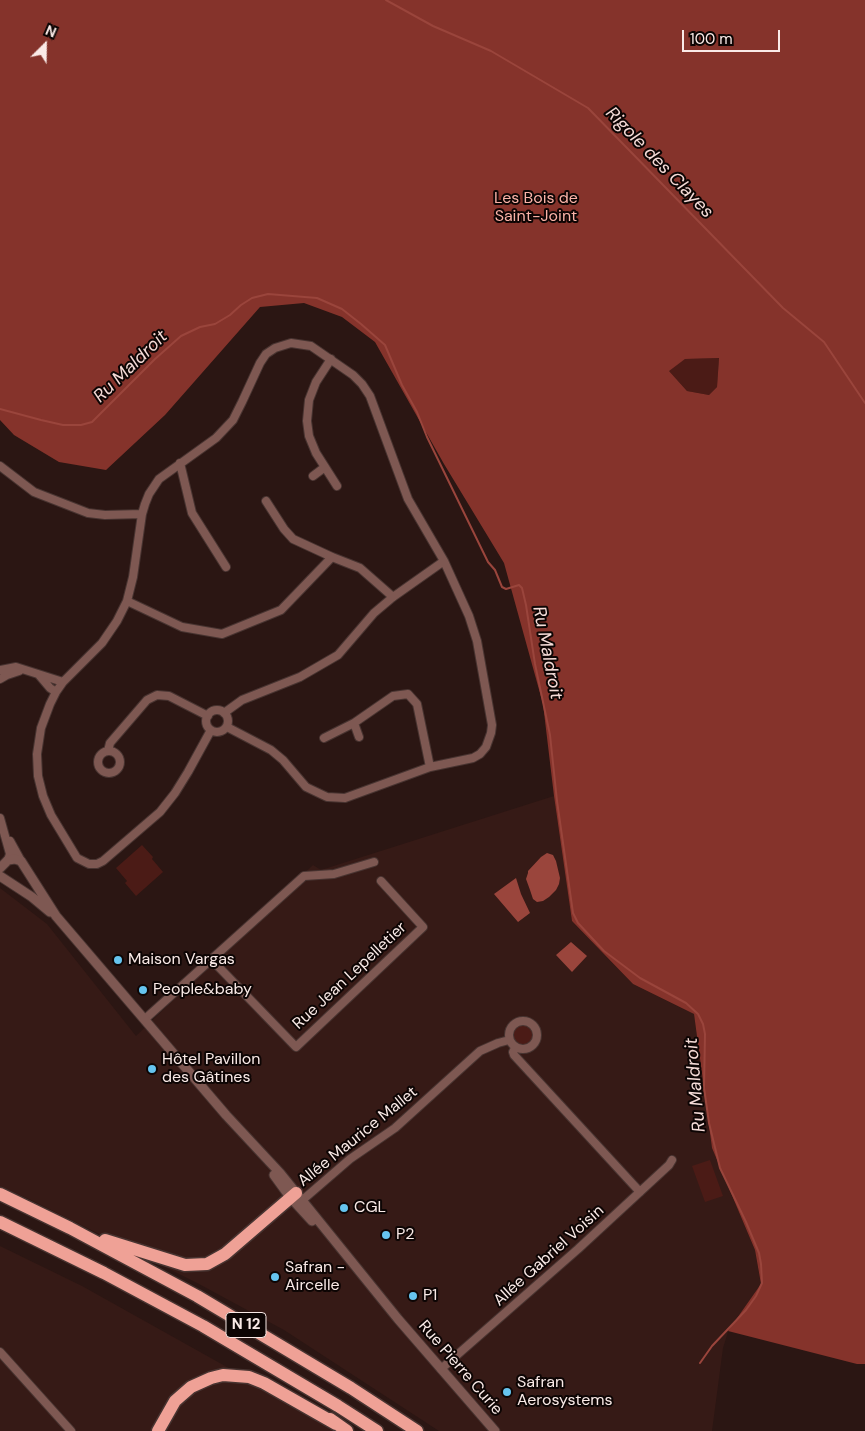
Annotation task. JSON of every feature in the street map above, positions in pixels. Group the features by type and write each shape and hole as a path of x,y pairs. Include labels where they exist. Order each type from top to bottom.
{"highway":[{"name":"N 12","path":"0,1194 70,1228 198,1296 351,1388 417,1431"},
{"path":"70,1228 79,1229 102,1239 185,1265 207,1264 225,1254 296,1199"},
{"name":"N 12","path":"0,1222 104,1273 212,1331 377,1431"},
{"path":"185,1317 202,1331 233,1349 342,1427"},
{"path":"158,1431 175,1401 191,1387 210,1378 223,1375 264,1382 342,1427"}],"street":[{"path":"211,730 180,786 160,812 104,861 97,864 89,864 77,858 50,815 38,776 37,754 41,728 56,692 63,682 102,643 117,621 127,601 133,577 142,514 149,494 159,479 216,438 233,420 266,354 275,348 291,344 311,346 353,374 370,396 408,499 444,561 469,616 477,641 492,725 491,732 486,747 473,758 430,767 345,798 327,797 306,787 284,760 227,726"},
{"path":"331,360 316,382 309,400 307,421 316,452 337,486"},
{"path":"180,463 192,513 226,567"},
{"path":"0,466 34,492 88,513 105,515 142,514"},
{"path":"313,476 325,467"},
{"path":"266,502 293,539 360,568 393,597"},
{"path":"127,601 182,627 222,634 281,610 332,557"},
{"path":"224,713 228,721 227,726 218,732 211,730 207,722 208,716 215,711 224,713 242,700 300,676 338,655 374,613 393,597 444,561"},
{"path":"0,670 16,668 63,682"},
{"path":"0,679 26,670"},
{"path":"39,675 56,692"},
{"path":"324,738 354,723 393,696 408,694 417,704 430,767"},
{"path":"108,751 110,743 147,700 157,695 169,696 208,716"},
{"path":"354,723 359,737"},
{"path":"0,818 10,854 8,860 5,861 2,874 13,883 24,880 27,871"},
{"path":"4,830 21,862"},
{"path":"8,860 15,859 21,862"},
{"name":"Rue Pierre Curie","path":"21,862 56,916 250,1143 280,1173 296,1199 495,1431"},
{"path":"145,1019 304,876 334,874 374,862"},
{"name":"Rue Pierre Curie","path":"2,874 56,916"},
{"name":"Rue Jean Lepelletier","path":"211,959 296,1047 424,927 381,881"},
{"path":"522,1021 528,1022 533,1026 537,1036 533,1045 524,1050 515,1048 509,1040 509,1031 514,1024 522,1021"},
{"name":"Allée Maurice Mallet","path":"296,1199 395,1128 480,1051 509,1040"},
{"path":"515,1048 514,1055 640,1192"},
{"name":"Allée Gabriel Voisin","path":"441,1369 550,1274 669,1165 672,1160"},
{"path":"0,1352 71,1431"}],"shaded area":[{"path":"719,358 717,387 709,395 687,391 668,370 685,359"},
{"path":"554,796 572,921 633,984 694,1014 712,1148 755,1250 761,1285 728,1332 723,1348 712,1431 439,1431 284,1330 199,1284 0,1186 0,888 47,924 136,1036 313,865 321,870"},
{"path":"142,845 163,872 136,896 116,868"},
{"path":"547,853 553,855 556,861 560,878 559,884 549,897 537,902 533,899 526,879 528,871"},
{"path":"516,878 530,913 518,922 494,894"},
{"path":"571,942 587,956 572,972 556,955"},
{"path":"523,1024 531,1027 534,1035 531,1043 523,1046 515,1043 512,1035 515,1027"},
{"path":"710,1160 723,1196 705,1202 692,1166"},
{"path":"0,1246 82,1286 277,1395 333,1431 0,1431"}],"green space":[{"name":"Les Bois de Saint-Joint","path":"0,0 865,0 865,1364 857,1364 728,1331 761,1284 755,1250 712,1148 694,1014 633,984 572,921 543,704 504,563 444,464 375,342 342,317 304,303 260,307 165,415 106,470 59,462 14,435 0,420","holes":["719,358 717,387 709,395 687,391 669,371 685,359"]}],"waterway":[{"name":"Rigole des Clayes","path":"386,0 433,26 491,51 588,108 783,308 824,342 865,403"},
{"name":"Ru Maldroit","path":"0,409 63,425 81,425 92,422 155,359 181,336 200,327 215,324 252,298 268,294 317,298 342,309 385,345 427,437 502,587 506,589 519,585 522,588 550,735 557,801 573,913 578,923 604,951 640,978 686,1003 698,1014 703,1024 705,1034 704,1088 709,1123 720,1168 759,1253 762,1283 746,1310 712,1346 700,1363"}],"place":[{"name":"Maison Vargas","path":"118,960"},
{"name":"People&baby","path":"143,990"},
{"name":"Hôtel Pavillon des Gâtines","path":"152,1069"},
{"name":"CGL","path":"344,1208"},
{"name":"P2","path":"386,1235"},
{"name":"Safran - Aircelle","path":"275,1277"},
{"name":"P1","path":"413,1296"},
{"name":"Safran Aerosystems","path":"507,1392"}]}
